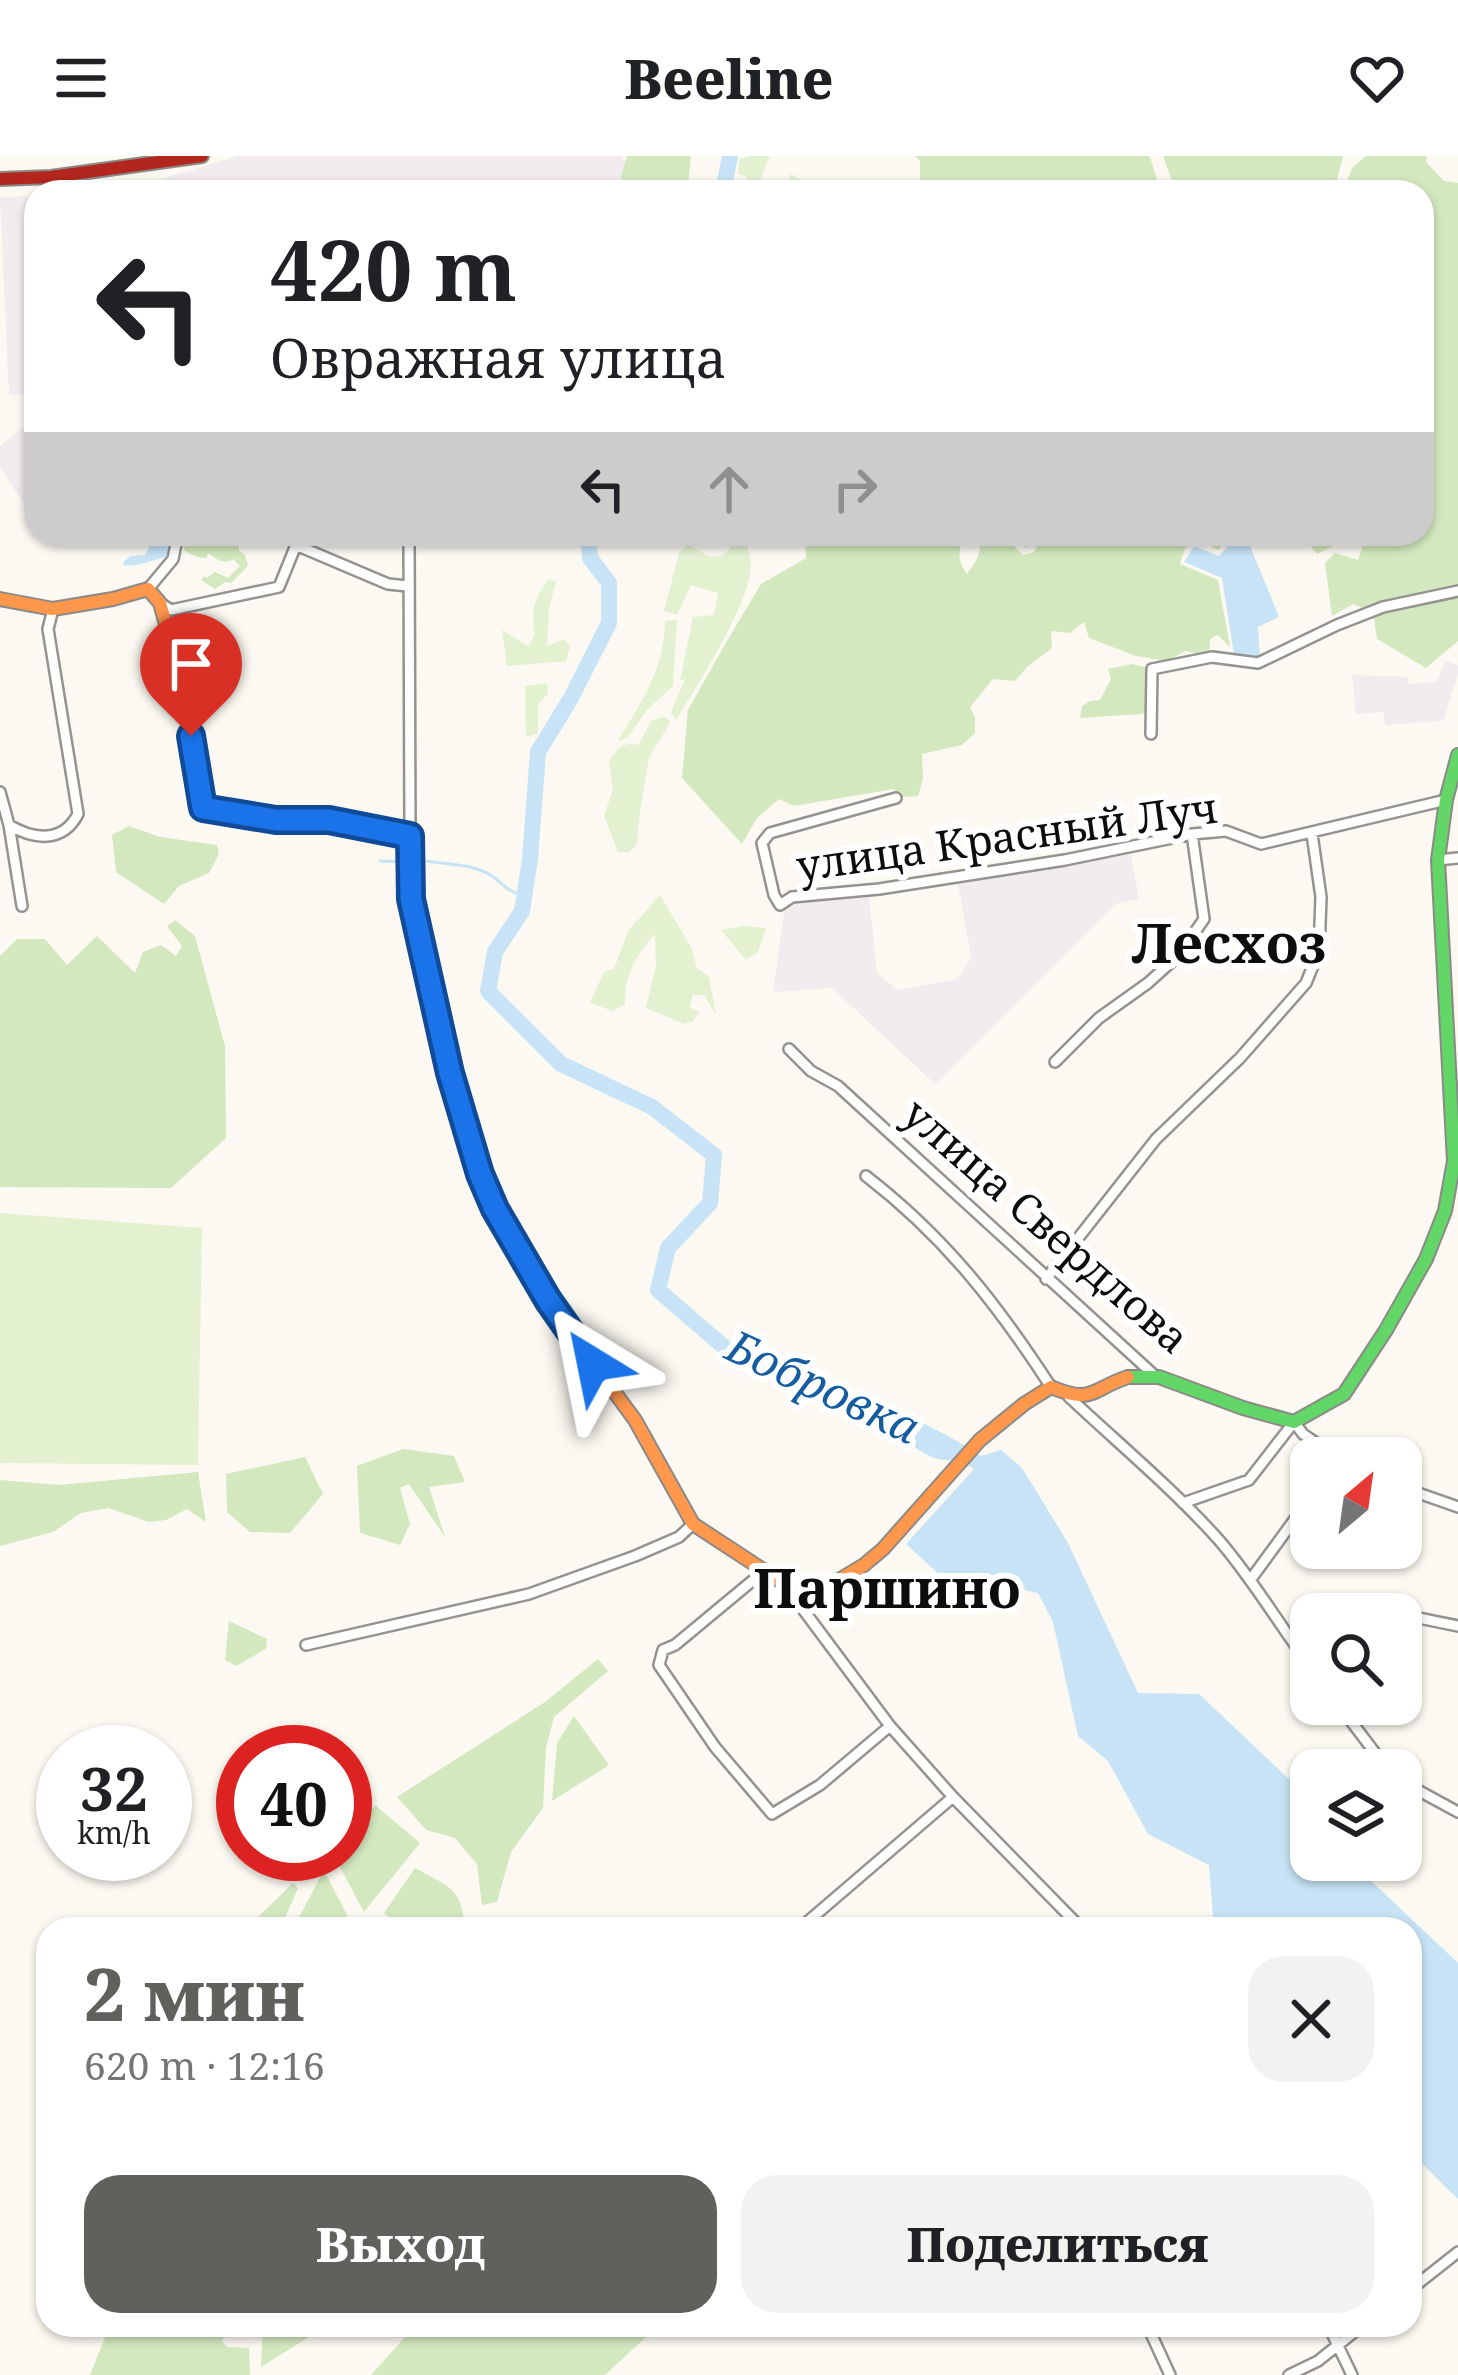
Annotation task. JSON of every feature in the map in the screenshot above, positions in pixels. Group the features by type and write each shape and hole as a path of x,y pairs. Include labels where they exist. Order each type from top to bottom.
{"street":[{"path":"0,179 51,178 202,156"},
{"path":"0,599 52,609 148,589 173,559 176,546"},
{"path":"148,589 171,610 279,587 294,546"},
{"path":"309,546 388,584 408,586"},
{"path":"409,546 411,899 450,1073 495,1209 548,1300 635,1420 693,1524 783,1583 890,1726 1070,1917"},
{"path":"1150,734 1152,669 1212,657 1258,663 1383,607 1458,591"},
{"path":"160,603 203,808 276,820 329,820 410,836"},
{"path":"9,825 22,833 54,838 71,827 78,814 48,629 52,609"},
{"path":"1183,1503 1249,1480 1294,1422 1344,1394 1387,1330 1445,1211 1456,1161 1438,860 1458,755"},
{"path":"0,792 22,906"},
{"name":"улица Красный Луч","path":"896,798 770,833 762,843 780,905 792,897 842,895 1027,866 1192,834 1226,831 1261,844 1447,800"},
{"path":"1055,1062 1100,1018 1179,955 1204,920 1192,834"},
{"path":"1046,1279 1156,1139 1240,1058 1306,983 1319,951 1321,897 1312,834"},
{"path":"1438,860 1458,858"},
{"name":"улица Свердлова","path":"788,1049 811,1071 838,1086 1154,1375 1264,1417 1294,1422 1307,1437"},
{"path":"866,1176 960,1261 1051,1387 1070,1397 1183,1503 1251,1580 1290,1637"},
{"path":"1070,1397 1087,1398 1127,1375 1154,1375"},
{"path":"799,1604 883,1549 980,1440 1051,1387"},
{"path":"1422,1494 1458,1507"},
{"path":"307,1645 529,1594 635,1556 679,1537 693,1524"},
{"path":"1251,1580 1290,1526"},
{"path":"763,1572 675,1646 663,1650 659,1665 715,1747 772,1814 820,1785 890,1726"},
{"path":"1422,1619 1458,1626"},
{"path":"1422,1792 1458,1812"},
{"path":"814,1917 952,1797"},
{"path":"1422,2280 1458,2252"},
{"path":"1153,2337 1170,2375"},
{"path":"1334,2337 1352,2375"},
{"path":"1289,2375 1318,2361 1349,2337"}],"shaded area":[{"path":"238,156 621,156 637,180 158,180"},
{"path":"24,196 24,395 9,395 0,197"},
{"path":"24,426 24,504 0,467 0,446"},
{"path":"1445,661 1458,665 1458,674 1443,721 1385,725 1384,712 1356,714 1352,675 1408,677 1409,684 1437,682"},
{"path":"1131,854 1139,899 1115,904 935,1084 832,988 773,992 785,906 797,900 869,895 877,973 897,990 958,979 971,957 958,884"}],"green space":[{"path":"627,156 691,156 688,180 621,177"},
{"path":"770,156 760,180 738,174 739,159"},
{"path":"915,156 1147,156 1157,180 920,180 920,161"},
{"path":"1163,156 1343,156 1337,180 1172,180"},
{"path":"1366,156 1427,156 1426,162 1444,181 1458,183 1458,641 1426,668 1377,639 1373,612 1353,604 1332,616 1325,563 1335,553 1358,560 1363,546 1434,546 1434,180 1348,180 1352,168"},
{"path":"184,546 239,546 248,566 231,583 215,589 201,580 204,576 215,572 228,578 240,566 233,559 221,561 209,553 206,558 197,557"},
{"path":"691,546 710,557 724,555 731,546 747,546 751,564 733,620 676,720 671,712 685,679 680,680 693,617 714,615 718,593 691,585 677,615 664,611 679,553"},
{"path":"806,546 961,546 961,565 967,574 980,546 1014,546 1023,555 1037,546 1188,546 1180,564 1218,580 1230,647 1218,635 1210,639 1209,656 1185,651 1167,661 1136,656 1089,638 1084,622 1070,633 1051,631 1052,648 1015,681 993,679 970,707 975,733 962,745 922,754 918,796 903,797 894,789 794,806 779,799 757,818 742,844 682,778 688,710 761,584 806,558"},
{"path":"1311,546 1334,546 1317,554"},
{"path":"549,579 556,582 547,646 565,639 570,646 566,661 507,666 502,630 528,646 535,635 534,605"},
{"path":"677,620 673,686 627,738 618,741 656,669 665,621"},
{"path":"1132,664 1145,667 1150,709 1142,714 1080,718 1082,706 1100,700 1111,679 1108,669"},
{"path":"547,683 548,694 538,704 538,733 526,737 525,686"},
{"path":"665,717 671,722 649,757 637,844 629,852 618,852 604,816 613,789 609,762 620,748 638,745 652,720"},
{"path":"129,826 160,837 217,845 219,854 209,873 179,886 164,904 116,872 112,835"},
{"path":"660,895 691,947 697,968 709,977 716,1015 704,995 693,995 690,1008 699,1012 684,1024 646,1008 656,965 655,934 633,966 625,1004 613,1011 590,1003 604,972 614,969 628,931"},
{"path":"175,920 195,936 225,1046 226,1138 171,1188 0,1187 0,956 17,939 45,939 67,965 97,936 135,973 143,952 161,945 176,956 182,946 167,926"},
{"path":"766,928 758,952 746,960 721,930"},
{"path":"0,1213 202,1228 198,1465 0,1463"},
{"path":"403,1449 454,1456 465,1482 429,1487 445,1537 409,1484 400,1488 410,1524 400,1545 360,1533 357,1466"},
{"path":"305,1457 323,1494 290,1533 250,1532 227,1512 226,1474"},
{"path":"198,1472 206,1522 187,1509 166,1520 148,1522 109,1508 81,1513 53,1532 0,1546 0,1480 60,1485"},
{"path":"229,1621 267,1639 266,1649 236,1666 225,1660"},
{"path":"598,1659 608,1671 554,1717 546,1748 543,1808 511,1852 497,1902 482,1905 477,1864 455,1838 426,1830 397,1797 545,1702"},
{"path":"574,1716 609,1765 552,1801 557,1743"},
{"path":"375,1805 420,1843 364,1912 347,1881 372,1881"},
{"path":"415,1868 452,1890 463,1917 389,1917 384,1913"},
{"path":"318,1881 330,1881 348,1917 299,1917"},
{"path":"293,1883 298,1888 285,1917 258,1917"},
{"path":"105,2337 224,2337 227,2347 249,2348 250,2375 90,2375"},
{"path":"262,2337 309,2337 261,2367"},
{"path":"405,2337 646,2337 605,2375 371,2375"}],"water":[{"path":"150,546 173,546 163,558 123,565 131,556 145,555"},
{"path":"1194,546 1219,556 1228,546 1250,546 1279,617 1258,627 1260,657 1234,654 1222,578 1184,562"},
{"path":"877,1400 980,1456 1001,1450 1022,1468 1068,1543 1138,1693 1199,1694 1290,1780 1290,1881 1371,1881 1409,1917 1213,1917 1209,1865 1148,1834 1108,1761 1078,1736 1053,1622 1038,1593 1008,1587 956,1590 906,1544 974,1469 929,1456 871,1418"},
{"path":"1422,1929 1458,1963 1458,2199 1422,2164"}],"waterway":[{"name":"Бобровка","path":"725,180 730,156"},
{"name":"Бобровка","path":"589,546 590,558 609,583 609,623 538,752 522,911 495,952 488,991 561,1064 652,1107 714,1155 710,1203 668,1248 658,1290 731,1353 812,1390 874,1406 892,1417"},
{"path":"380,861 406,862"},
{"path":"425,861 477,869 525,896"}],"traffic: fast":[{"path":"1128,1377 1159,1377 1294,1422 1344,1394 1426,1259 1445,1211 1454,1161 1438,860 1458,755"}],"traffic: slow":[{"path":"0,599 53,609 148,589 160,603 167,628 203,808 276,820 329,820 410,836 411,899 435,1007"},
{"path":"596,1367 635,1420 693,1524 783,1583 799,1604 883,1549 980,1440 1024,1404 1051,1387 1084,1395 1128,1377"}],"traffic: jam":[{"path":"0,179 51,177 202,156"},
{"path":"435,1007 485,1187 530,1272 596,1367"}],"district":[{"name":"Лесхоз","path":"1229,944"},
{"name":"Паршино","path":"887,1589"}],"route":[{"path":"191,736 203,808 276,820 329,820 410,836 411,899 450,1073 480,1174 548,1300 593,1364"}]}
